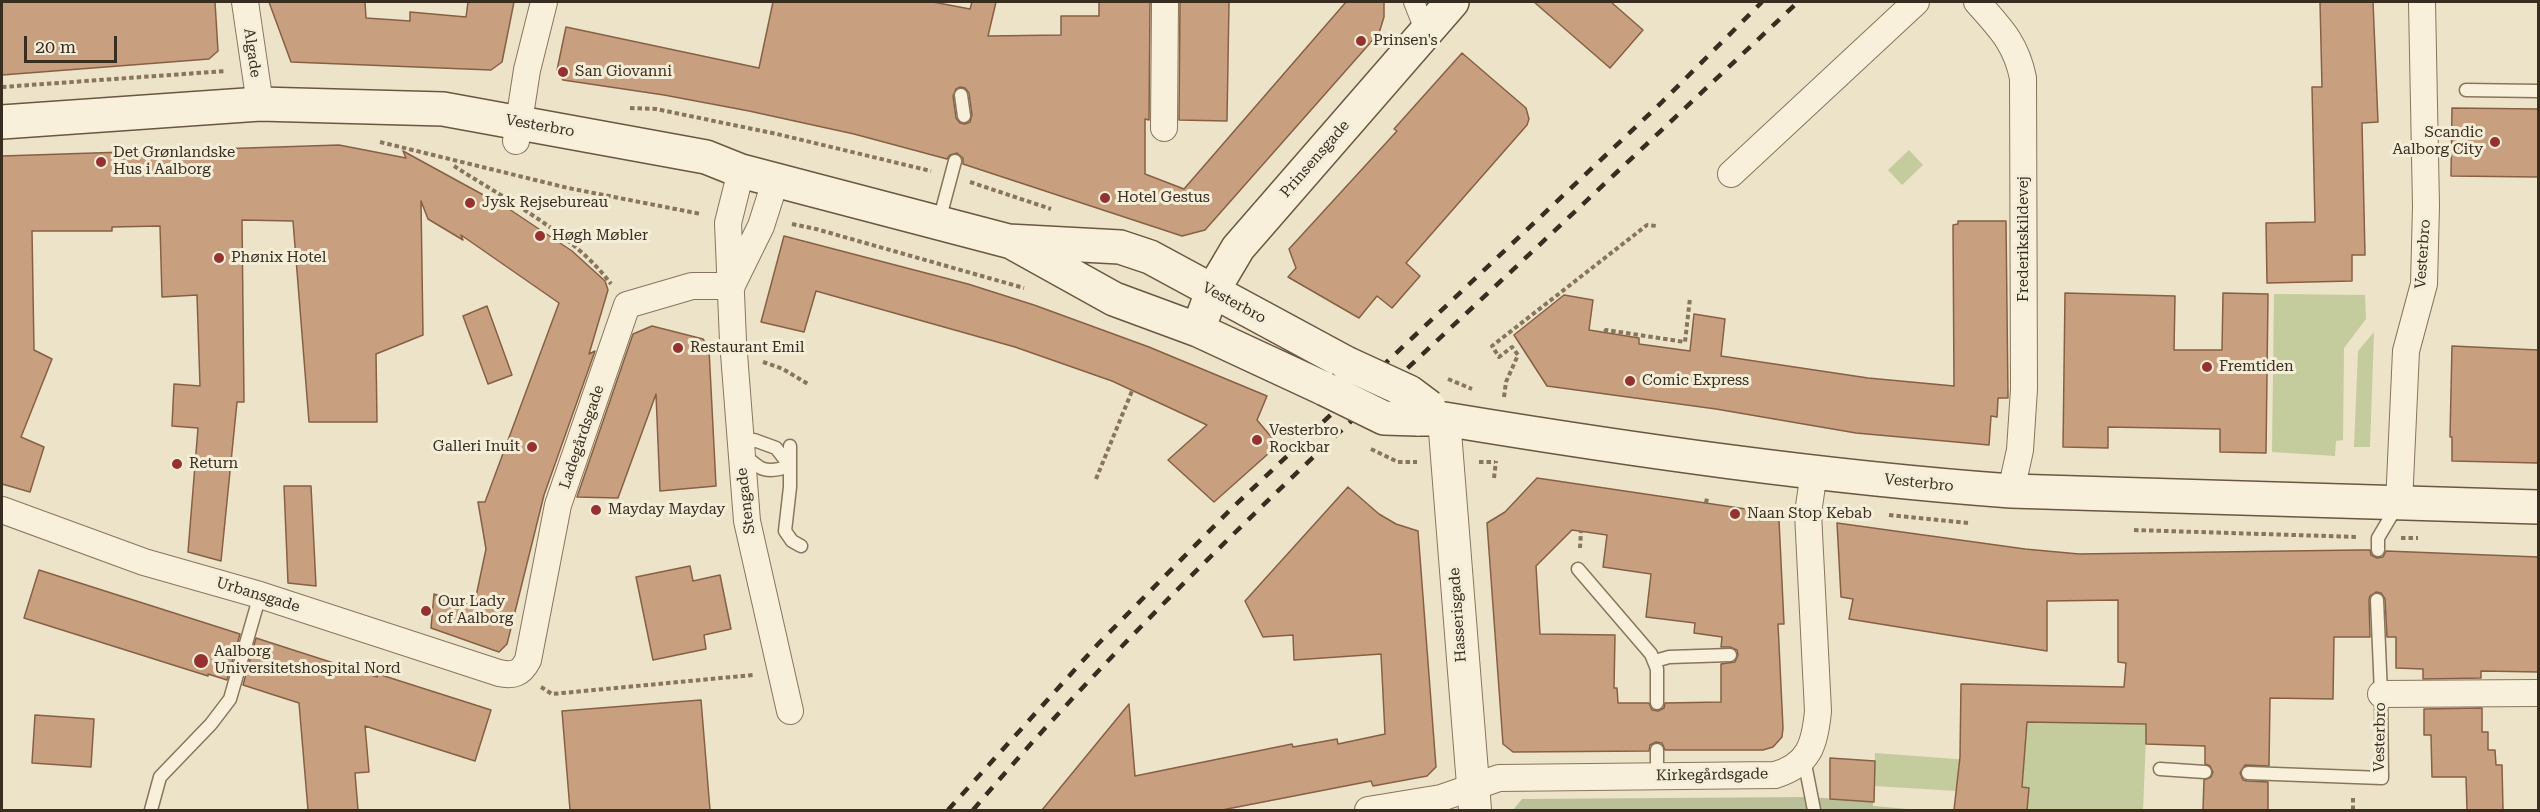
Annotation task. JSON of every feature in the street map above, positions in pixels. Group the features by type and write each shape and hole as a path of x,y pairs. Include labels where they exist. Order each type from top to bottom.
{"main road":[{"name":"Prinsensgade","path":"1198,330 1212,292 1238,248 1452,2"},
{"name":"Vesterbro","path":"2,122 260,104 335,106 458,134 517,131 706,157 741,171 776,178 1008,241 1120,247 1150,257 1346,363 1409,392 1430,415"},
{"name":"Vesterbro","path":"1008,241 1114,298 1198,330 1384,418 1430,415 1814,472 2011,491 2538,507"}],"street":[{"name":"Algade","path":"245,2 260,104"},
{"path":"517,131 544,2"},
{"path":"1164,128 1165,2"},
{"path":"1414,2 1425,32"},
{"path":"1731,174 1916,2"},
{"name":"Frederikskildevej","path":"1977,2 2009,38 2019,57 2024,78 2024,389 2020,450 2011,491"},
{"name":"Vesterbro","path":"2398,504 2406,351 2424,284 2426,206 2422,2"},
{"name":"Stengade","path":"741,171 728,223 740,450 747,521 779,672 790,711"},
{"name":"Stengade","path":"732,286 761,226 776,178"},
{"path":"627,305 692,286 732,286"},
{"name":"Ladegårdsgade","path":"517,674 528,660 558,506 627,305"},
{"name":"Hasserisgade","path":"1430,415 1473,800"},
{"path":"1804,759 1816,736 1818,711 1808,513 1814,472"},
{"name":"Urbansgade","path":"2,510 144,562 260,595 499,673 517,674"},
{"path":"2381,694 2538,693"},
{"name":"Kirkegårdsgade","path":"1368,810 1441,798 1473,800 1499,778 1775,775 1789,771 1804,759"}],"lane":[{"path":"2466,90 2538,91"},
{"path":"961,95 964,116"},
{"path":"939,222 955,161"},
{"path":"754,440 776,448 790,466 774,471 757,468 740,450 754,440"},
{"path":"790,446 785,531 792,541 801,546"},
{"name":"Vesterbro","path":"2378,550 2378,538 2398,504"},
{"path":"1578,569 1655,661 1658,703"},
{"path":"151,810 160,777 211,724 230,699 260,595"},
{"name":"Vesterbro","path":"2248,773 2382,778 2377,600"},
{"path":"1655,661 1668,657 1730,655"},
{"path":"1657,750 1657,776"},
{"path":"1804,759 1814,810"},
{"path":"2160,769 2205,772"}],"path":[{"path":"624,108 656,110 777,134 951,176 1053,210"},
{"path":"375,141 557,185 704,215"},
{"path":"454,166 572,243 602,271 627,305"},
{"path":"1506,382 1518,355 1512,347 1499,357 1492,346 1647,225 1657,226"},
{"path":"1605,332 1606,330 1685,342 1690,298"},
{"path":"734,352 783,369 808,384"},
{"path":"1096,479 1132,391"},
{"path":"1381,455 1398,462"},
{"path":"517,674 552,694 779,672"}],"green space":[{"path":"1909,150 1923,165 1902,185 1888,170"},
{"path":"2274,294 2365,295 2366,319 2344,348 2343,440 2336,441 2335,456 2272,452"},
{"path":"2374,332 2370,447 2354,447 2358,351"},
{"path":"2147,713 2143,810 2027,810 2029,788 1958,781 1957,791 1874,786 1875,753 2023,764 2023,722 2118,724"},
{"path":"1811,797 1873,802 1873,806 1918,810 1513,810 1522,799"}],"building":[{"path":"2,2 215,2 218,51 209,59 2,75"},
{"path":"269,2 365,2 366,18 410,21 410,12 466,17 468,2 514,2 502,62 491,70 291,62"},
{"path":"773,2 933,2 970,9 972,2 996,2 988,36 1061,35 1061,16 1099,16 1099,2 1150,2 1149,120 1145,119 1145,174 1184,189 1346,2 1384,2 1384,17 1379,33 1205,230 1182,236 963,164 963,158 957,153 950,155 947,159 854,134 749,111 664,95 563,80 557,70 566,27 759,68","holes":["965,88 969,93 972,115 970,122 965,124 960,123 956,118 953,96 956,89"]},
{"path":"1180,2 1229,2 1227,121 1179,120"},
{"path":"1534,2 1611,2 1643,30 1610,68"},
{"path":"2320,2 2373,2 2378,122 2362,123 2365,255 2352,255 2352,281 2267,283 2266,223 2315,222 2312,87 2322,87"},
{"path":"1462,53 1526,108 1529,119 1527,125 1406,263 1420,276 1392,308 1377,296 1359,318 1288,277 1296,268 1289,249 1397,131 1394,129"},
{"name":"Scandic Aalborg City","path":"2452,108 2538,109 2538,177 2451,176"},
{"path":"339,145 406,158 403,151 509,209 572,251 605,281 608,290 589,354 595,351 544,495 507,644 499,652 431,628 434,594 474,606 486,549 478,502 485,502 559,303 461,235 463,240 428,219 421,201 423,335 376,354 377,422 309,422 293,221 242,220 244,402 237,402 221,561 188,552 198,428 172,426 174,384 200,386 197,295 162,297 160,226 112,227 112,231 32,231 34,350 52,359 21,437 44,447 30,492 2,484 2,156"},
{"path":"1958,221 2006,221 2008,398 1998,398 1997,417 1991,416 1989,445 1856,433 1716,409 1547,386 1514,335 1564,295 1593,300 1589,330 1639,338 1639,344 1690,351 1694,314 1725,319 1721,356 1868,378 1954,386 1953,225 1958,224"},
{"path":"784,236 968,284 1034,305 1149,347 1267,396 1257,420 1278,445 1214,502 1168,460 1207,425 1112,381 1015,347 816,291 804,332 761,322"},
{"name":"Fremtiden","path":"2065,293 2175,296 2174,350 2222,350 2223,293 2268,294 2266,453 2220,452 2220,429 2108,427 2108,448 2063,447"},
{"path":"487,306 512,375 488,384 463,316"},
{"path":"652,326 703,339 709,349 716,486 660,491 656,394 618,498 577,497 633,334"},
{"path":"2452,346 2538,350 2538,463 2452,461 2452,437 2450,437"},
{"path":"1537,478 1773,513 1779,520 1784,624 1778,624 1782,737 1773,747 1763,750 1665,750 1662,743 1656,742 1650,745 1649,751 1513,752 1503,744 1487,523 1505,512","holes":["1572,530 1607,535 1603,567 1651,574 1646,617 1695,623 1694,633 1722,637 1721,647 1737,650 1738,655 1735,662 1721,664 1721,702 1665,703 1664,708 1658,711 1652,710 1649,703 1618,703 1617,688 1614,688 1615,635 1540,634 1536,566"]},
{"path":"284,486 311,486 316,586 288,583"},
{"path":"1348,487 1379,514 1396,524 1418,531 1436,767 1427,776 1373,786 1371,781 1222,810 1042,810 1129,704 1135,776 1292,744 1293,747 1337,739 1338,744 1385,734 1381,654 1294,660 1293,635 1263,637 1245,601"},
{"path":"1837,523 2025,549 2079,554 2370,550 2371,555 2377,558 2383,557 2386,551 2538,557 2538,672 2481,671 2481,678 2423,679 2423,669 2396,668 2396,637 2387,637 2385,599 2381,593 2376,592 2370,596 2369,600 2370,637 2334,637 2333,699 2270,698 2269,766 2245,765 2240,773 2243,780 2268,782 2268,810 2203,810 2204,780 2211,777 2213,772 2210,766 2205,764 2205,746 2146,744 2146,724 2027,722 2022,787 2029,788 2027,810 1954,810 1960,757 1961,684 2124,687 2126,663 2118,662 2118,600 2047,601 2047,651 1849,619 1853,599 1841,597"},
{"path":"690,566 693,581 720,575 731,629 704,635 706,649 653,660 636,577"},
{"path":"39,570 240,634 227,680 24,618"},
{"path":"256,638 377,677 378,674 491,710 475,761 365,726 369,772 355,773 358,810 308,810 299,703 243,685"},
{"path":"701,700 710,810 570,810 562,711"},
{"path":"2482,708 2482,732 2488,732 2488,750 2495,750 2496,765 2502,765 2503,810 2467,810 2466,777 2432,777 2431,735 2424,735 2424,709"},
{"path":"35,715 94,719 91,767 32,763"},
{"path":"1830,758 1875,761 1874,802 1830,799"}],"railway":[{"path":"948,810 1098,644 1231,509 1660,104 1762,2"},
{"path":"973,810 1102,667 1238,530 1798,2"}],"place":[{"name":"Prinsen's","path":"1361,41"},
{"name":"San Giovanni","path":"563,72"},
{"name":"Scandic Aalborg City","path":"2495,142"},
{"name":"Det Grønlandske Hus i Aalborg","path":"101,162"},
{"name":"Hotel Gestus","path":"1105,198"},
{"name":"Jysk Rejsebureau","path":"470,203"},
{"name":"Høgh Møbler","path":"540,236"},
{"name":"Phønix Hotel","path":"219,258"},
{"name":"Restaurant Emil","path":"678,348"},
{"name":"Fremtiden","path":"2207,367"},
{"name":"Comic Express","path":"1630,381"},
{"name":"Vesterbro Rockbar","path":"1257,440"},
{"name":"Galleri Inuit","path":"532,447"},
{"name":"Return","path":"177,464"},
{"name":"Mayday Mayday","path":"596,510"},
{"name":"Naan Stop Kebab","path":"1735,514"},
{"name":"Our Lady of Aalborg","path":"426,611"},
{"name":"Aalborg Universitetshospital Nord","path":"201,661"}]}
